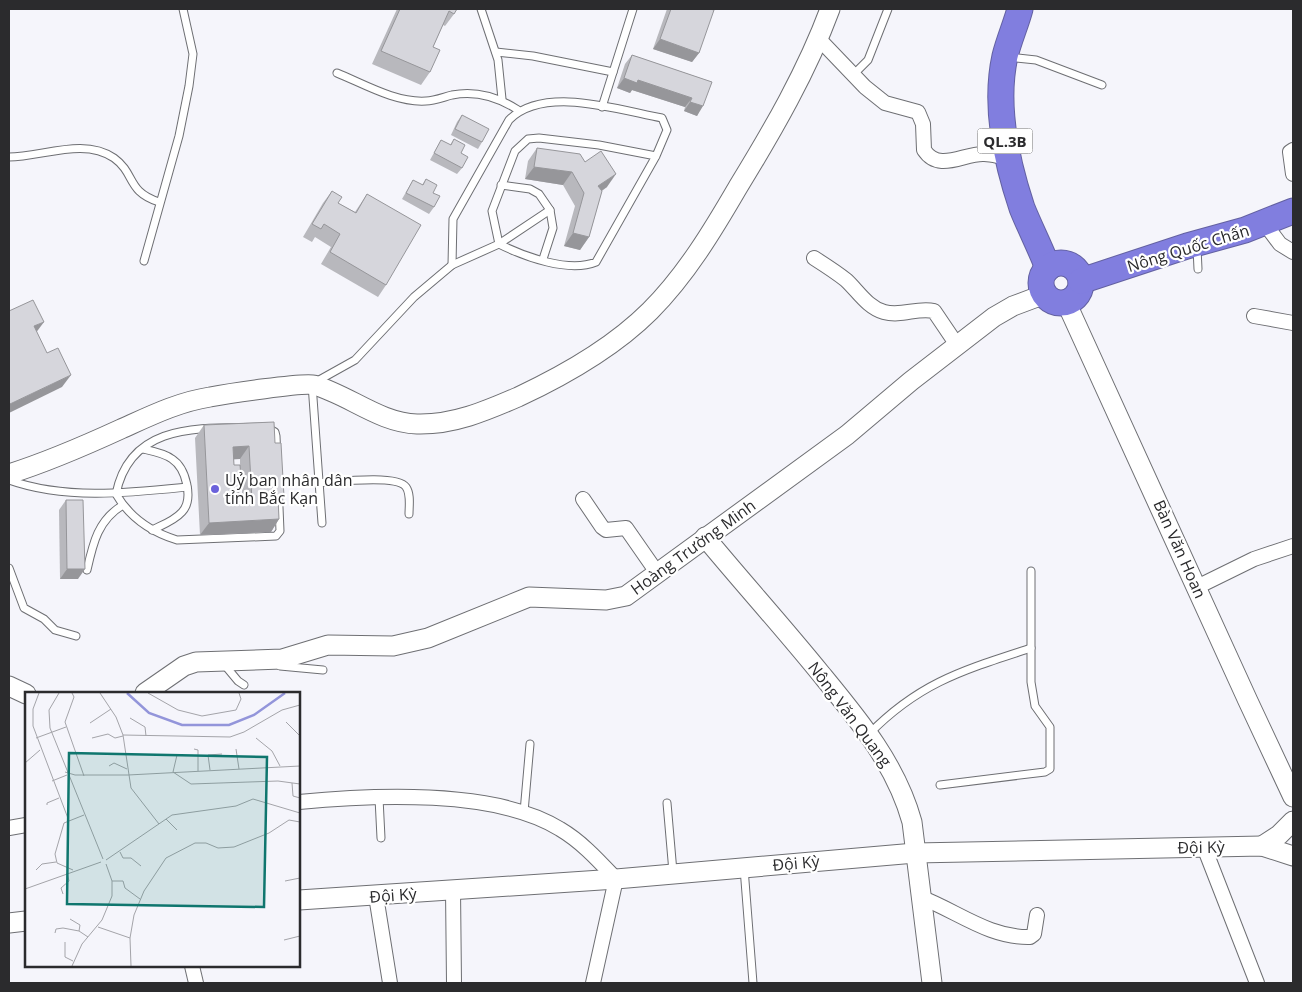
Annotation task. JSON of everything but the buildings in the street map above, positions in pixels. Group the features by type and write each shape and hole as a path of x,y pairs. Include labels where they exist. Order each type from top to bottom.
{"highway":[{"name":"QL.3B","path":"1020,9 1005,57 1001,118 1008,158 1023,208 1048,268"},
{"name":"Nông Quốc Chấn","path":"1081,281 1149,260 1192,244 1265,224 1293,211"},
{"path":"1055,264 1069,264 1075,268 1081,281 1079,292 1056,298 1042,280 1048,268 1055,264"}],"street":[{"path":"9,474 66,453 184,402 208,397 312,384 390,420 414,424 440,423 465,418 545,384 588,359 650,312 681,277 755,159 819,39 830,9"},
{"path":"819,39 853,75 885,104 918,112 923,124 924,150 933,158 948,161 985,154 1008,158"},
{"path":"1293,150 1290,152 1290,159 1293,174"},
{"path":"1265,224 1280,244 1293,252"},
{"path":"814,258 831,268 867,302 882,312 904,314 922,310 934,311 957,345"},
{"name":"Hoàng Trường Minh","path":"146,692 184,666 196,662 219,659 282,659 328,645 393,646 415,642 529,597 616,599 633,592 847,435 957,345 1000,313 1028,299 1056,298"},
{"name":"Bàn Văn Hoan","path":"1056,298 1197,587 1293,797"},
{"path":"1254,316 1292,320"},
{"path":"583,499 606,530 626,528 658,574"},
{"name":"Nông Văn Quang","path":"705,538 784,628 868,734 893,772 905,798 912,822 932,983"},
{"path":"1197,587 1254,559 1293,546"},
{"path":"9,686 25,694"},
{"path":"300,802 379,798 469,802 524,812 560,828 616,879 593,983"},
{"path":"1262,846 1279,835 1293,821"},
{"path":"9,828 25,825"},
{"path":"1204,846 1257,983"},
{"name":"Đội Kỳ","path":"300,900 616,879 915,853 1262,846 1293,856"},
{"path":"453,890 454,983"},
{"path":"376,896 390,983"},
{"path":"920,897 975,925 1004,934 1030,937 1034,934 1037,915"},
{"path":"9,922 25,921"},
{"path":"192,967 196,983"}],"lane":[{"path":"144,260 179,136 189,86 193,54 183,9"},
{"path":"481,9 496,52 502,99"},
{"path":"602,107 633,9"},
{"path":"853,75 868,60 888,9"},
{"path":"496,52 533,56 613,72"},
{"path":"1005,57 1036,60 1102,85"},
{"path":"337,73 399,98 426,102 455,95 483,94 502,99 518,110"},
{"path":"452,265 453,219 509,120 518,110 542,102 556,101 602,107 662,118 667,130 656,156 596,262 578,267 517,253 499,244 494,230 492,210 515,151 528,139 600,144 656,156"},
{"path":"9,157 25,157 73,149 104,154 114,158 126,170 134,188 140,194 159,202"},
{"path":"501,184 530,189 540,194 550,210 553,228 543,259"},
{"path":"322,523 312,384 355,360 414,298 452,265 499,244 550,210"},
{"path":"1192,244 1198,269"},
{"path":"266,427 275,432 280,531 276,536 177,540 152,530 137,520 116,494 125,467 143,449 159,437 184,430 266,427"},
{"path":"143,449 172,459 184,475 188,497 184,510 176,518 152,530"},
{"path":"9,480 28,486 116,494 186,487"},
{"path":"319,483 400,482 406,486 409,492 409,514"},
{"path":"87,570 96,534 107,517 123,505"},
{"path":"9,568 24,608 44,619 55,630 76,636"},
{"path":"940,785 1045,772 1050,769 1050,727 1035,706 1031,682 1031,571"},
{"path":"868,734 890,712 920,690 952,675 1031,648"},
{"path":"219,659 238,681 244,685"},
{"path":"269,660 278,666 323,670"},
{"path":"524,812 530,744"},
{"path":"379,798 381,838"},
{"path":"667,803 673,874"},
{"path":"744,868 753,983"}],"place":[{"name":"Uỷ ban nhân dân tỉnh Bắc Kạn","path":"215,489"}]}
